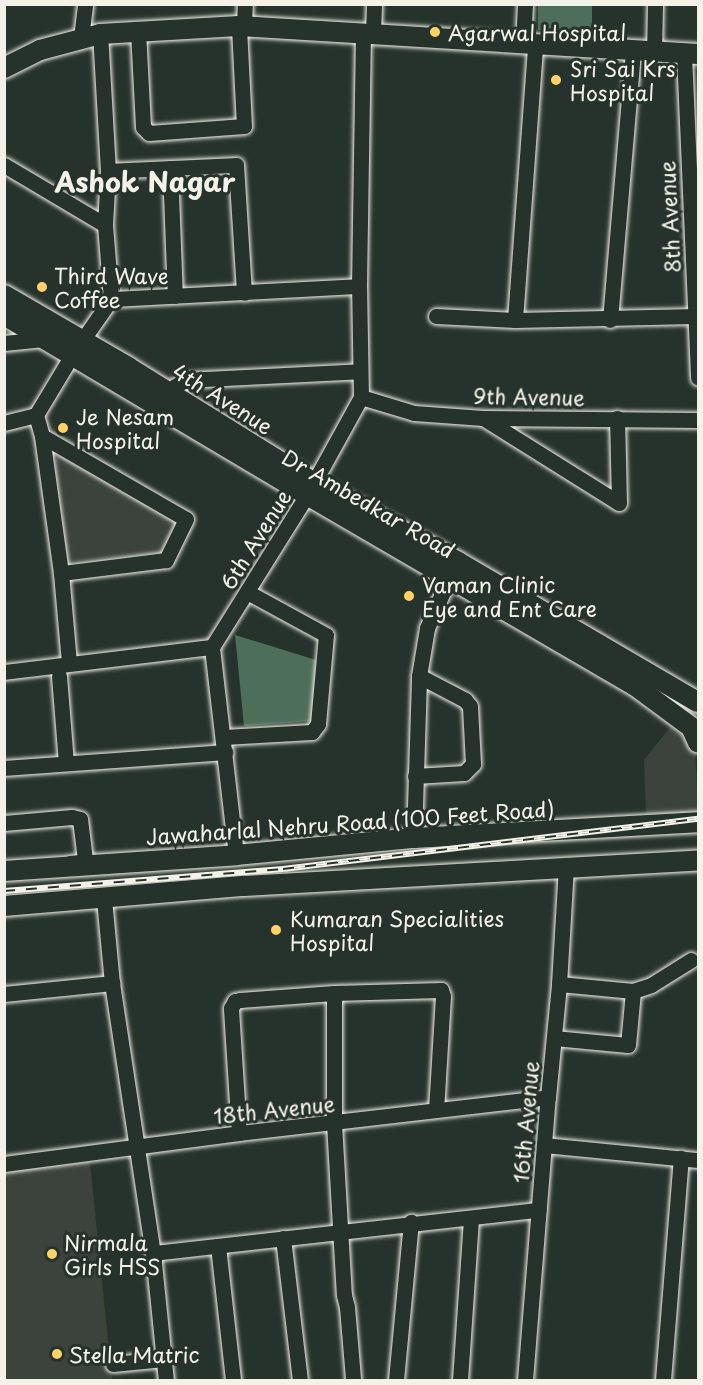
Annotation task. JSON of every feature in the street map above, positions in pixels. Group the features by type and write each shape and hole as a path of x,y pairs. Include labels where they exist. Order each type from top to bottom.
{"main road":[{"path":"4,68 40,50 91,36 138,31 242,26 691,54"},
{"name":"4th Avenue","path":"4,295 77,348 167,391 310,489 458,562 699,702"},
{"name":"Dr Ambedkar Road","path":"4,315 45,339 77,348 310,489 449,578 634,685 690,727 699,743"},
{"name":"Jawaharlal Nehru Road (100 Feet Road)","path":"4,869 236,855 414,838 699,822"},
{"path":"4,906 244,886 566,866 699,861"}],"street":[{"path":"4,423 36,415 77,348 111,299 105,225 108,171 85,4"},
{"path":"138,31 143,127 149,133 244,126 242,26 246,4"},
{"path":"361,397 359,286 368,34 374,4"},
{"path":"515,320 529,45 525,4"},
{"path":"654,53 655,4"},
{"path":"610,320 633,52"},
{"name":"8th Avenue","path":"691,54 695,316 699,378"},
{"path":"4,165 105,225"},
{"path":"108,171 236,165 244,293"},
{"path":"170,168 175,296"},
{"path":"111,299 359,286"},
{"path":"436,316 515,320 610,320 695,316"},
{"path":"4,343 45,339"},
{"path":"167,391 185,380 360,371"},
{"name":"6th Avenue","path":"212,647 310,489 361,397"},
{"name":"9th Avenue","path":"361,397 414,413 483,418 699,420"},
{"path":"36,415 42,436 61,573 69,663"},
{"path":"483,418 619,503 617,418"},
{"path":"42,436 186,519 166,560 61,573"},
{"path":"414,838 419,676 427,628 449,578"},
{"path":"4,768 224,745 312,732 318,724 326,635 247,592"},
{"path":"5,670 212,647 236,855"},
{"path":"59,676 66,763"},
{"path":"415,776 464,773 472,764 470,706 465,700 419,676"},
{"path":"4,823 72,817 80,819 85,858 81,862 50,866"},
{"name":"16th Avenue","path":"525,1380 548,1097 560,984 566,866"},
{"path":"104,899 112,983 153,1253 166,1380"},
{"path":"560,984 633,991 651,985 691,960"},
{"path":"4,994 112,983"},
{"path":"239,1133 232,1004 240,1000 334,993 441,990 443,996 436,1110"},
{"path":"554,1038 628,1045 633,991"},
{"path":"334,993 334,1123 352,1379"},
{"name":"18th Avenue","path":"4,1164 239,1133 548,1097"},
{"path":"544,1145 699,1160"},
{"path":"663,1380 681,1158"},
{"path":"153,1253 411,1222 539,1210"},
{"path":"460,1380 471,1218"},
{"path":"396,1380 411,1222"},
{"path":"284,1238 300,1380"},
{"path":"218,1246 232,1380"},
{"path":"113,1364 164,1359"}],"shaded area":[{"path":"61,455 181,519 163,552 67,562 55,460"},
{"path":"671,726 695,747 698,812 646,817 644,760"},
{"name":"Nirmala Girls HSS","path":"90,1162 112,1380 5,1380 4,1171"}],"green space":[{"path":"538,5 592,5 592,30 538,30"},
{"path":"235,635 316,660 314,721 244,726"}],"railway":[{"path":"4,891 283,869 698,819"}],"place":[{"name":"Agarwal Hospital","path":"435,32"},
{"name":"Sri Sai Krs Hospital","path":"556,80"},
{"name":"Third Wave Coffee","path":"42,287"},
{"name":"Je Nesam Hospital","path":"63,428"},
{"name":"Vaman Clinic Eye and Ent Care","path":"409,596"},
{"name":"Kumaran Specialities Hospital","path":"276,930"},
{"name":"Nirmala Girls HSS","path":"52,1254"},
{"name":"Stella Matric","path":"57,1354"}],"district":[{"name":"Ashok Nagar","path":"145,181"}]}
